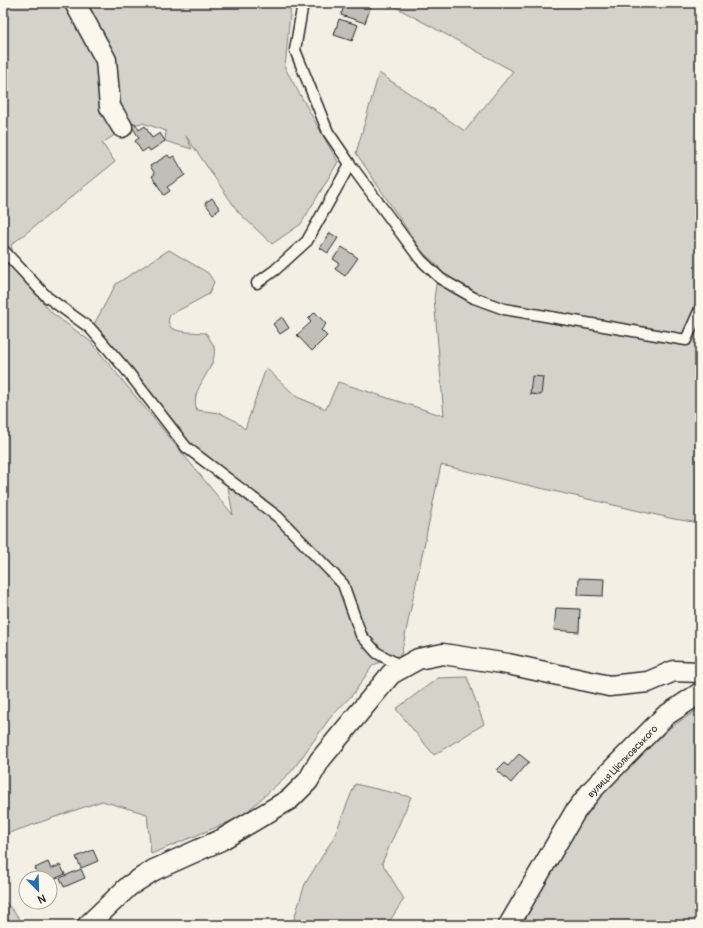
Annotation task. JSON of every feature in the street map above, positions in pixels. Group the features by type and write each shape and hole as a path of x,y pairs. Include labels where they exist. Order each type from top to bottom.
{"street":[{"path":"75,3 106,60 110,107 122,127"},
{"path":"88,925 128,886 154,870 221,840 290,799 308,781 320,760 391,674 418,659 443,654 508,664 609,686 648,682 674,671 700,672"},
{"name":"вулиця Ціолковського","path":"509,925 575,812 592,790 665,716 700,693"}],"lane":[{"path":"303,3 295,50 328,132 420,259 442,279 474,298 504,309 686,340 700,309"},
{"path":"257,283 275,270 307,241 350,164"},
{"path":"4,251 47,297 90,328 128,372 186,447 278,517 344,584 361,635 377,653 403,667"}],"shaded area":[{"path":"3,3 291,3 285,68 338,162 301,224 272,244 239,213 186,136 192,149 165,141 166,131 143,123 131,125 102,143 115,162 11,245 18,274 52,313 90,341 233,515 225,471 189,445 168,415 93,326 116,284 169,250 208,273 214,282 209,294 170,315 168,321 171,328 175,330 206,333 214,347 212,363 196,394 195,402 197,410 220,413 234,420 245,429 266,368 297,397 326,409 338,382 444,416 434,298 439,267 421,250 356,153 379,73 465,131 513,71 388,3 700,3 700,523 674,519 441,465 401,655 373,665 354,693 330,718 292,771 241,817 151,854 147,814 102,801 3,835"},
{"path":"467,677 484,724 434,755 396,709 438,678"},
{"path":"700,708 700,925 515,925 581,820 599,795 671,727"},
{"path":"355,784 411,797 382,863 404,899 387,925 292,925 305,884 334,837"},
{"path":"3,899 25,925 3,925"}],"building":[{"path":"345,3 372,3 365,23 341,15"},
{"path":"339,19 358,25 352,41 334,35"},
{"path":"135,123 139,130 145,126 152,138 160,133 165,141 150,151 148,148 142,152 135,141 139,138 131,125"},
{"path":"168,155 170,158 174,156 185,175 167,187 170,191 164,195 152,176 155,174 150,166"},
{"path":"212,198 220,209 213,214 205,203"},
{"path":"330,233 338,238 328,253 320,248"},
{"path":"342,247 358,258 345,276 335,269 339,263 333,259"},
{"path":"315,312 326,324 321,330 327,336 312,351 297,335 311,322 308,319"},
{"path":"282,317 289,328 280,334 273,324"},
{"path":"532,376 543,377 541,395 530,394"},
{"path":"579,578 604,579 603,596 578,595"},
{"path":"556,608 580,609 579,632 554,630"},
{"path":"519,754 529,762 511,783 497,770 504,763 508,766"},
{"path":"93,850 98,861 81,868 76,857"},
{"path":"48,862 51,869 60,865 65,874 58,877 58,870 36,870 35,868"},
{"path":"81,869 85,878 64,887 60,878"}]}
